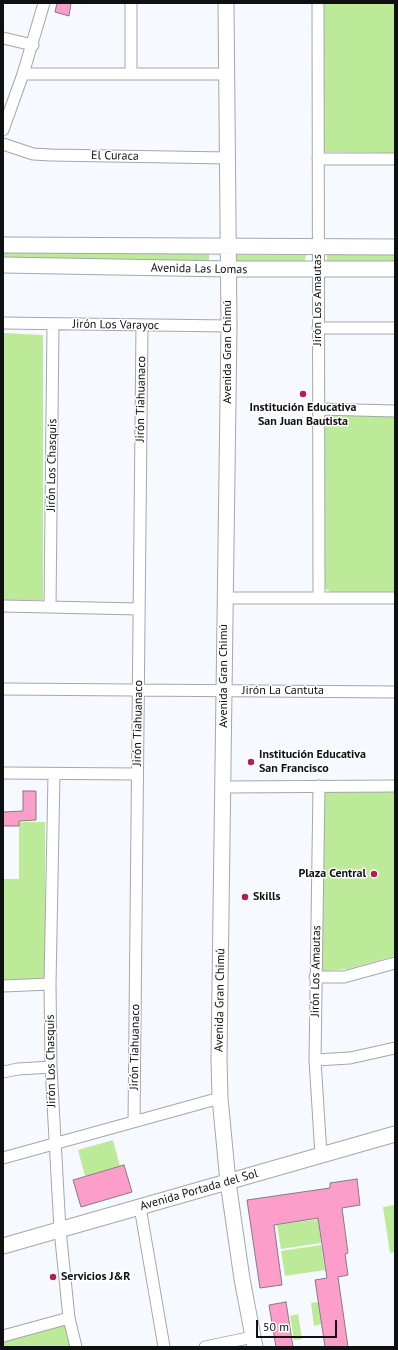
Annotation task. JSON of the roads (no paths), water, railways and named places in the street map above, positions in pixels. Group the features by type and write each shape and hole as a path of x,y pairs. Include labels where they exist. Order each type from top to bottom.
{"street":[{"path":"3,130 33,45 44,3"},
{"path":"131,3 131,74"},
{"name":"Avenida Gran Chimú","path":"226,3 228,326 224,598 224,787 219,1059 220,1098 228,1182 242,1279 254,1342"},
{"name":"Jirón Los Amautas","path":"318,3 319,598"},
{"path":"3,38 33,45"},
{"path":"23,74 227,74"},
{"name":"El Curaca","path":"3,144 33,154 228,158"},
{"path":"318,159 395,159"},
{"name":"Avenida Las Lomas","path":"3,245 395,247"},
{"name":"Avenida Las Lomas","path":"3,265 318,270 395,269"},
{"name":"Jirón Los Varayoc","path":"3,323 228,326"},
{"name":"Jirón Los Chasquis","path":"50,607 53,324"},
{"name":"Jirón Tiahuanaco","path":"134,1121 142,325"},
{"path":"318,328 395,328"},
{"path":"318,409 395,411"},
{"path":"224,598 395,598"},
{"path":"3,606 139,609"},
{"name":"Jirón La Cantuta","path":"3,689 395,692"},
{"path":"3,773 138,774"},
{"name":"Jirón Los Chasquis","path":"54,774 50,984 51,1067 54,1144 60,1230 69,1318 76,1347"},
{"name":"Jirón Los Amautas","path":"319,786 315,977 315,1060 320,1155"},
{"path":"224,787 395,786"},
{"path":"315,977 344,976 395,963"},
{"path":"3,986 50,984"},
{"path":"315,1060 350,1058 395,1048"},
{"path":"3,1072 18,1069 51,1067"},
{"path":"3,1158 220,1098"},
{"name":"Avenida Portada del Sol","path":"3,1246 395,1134"},
{"path":"140,1207 164,1347"},
{"path":"3,1336 69,1318"},
{"path":"205,1347 254,1342"}],"place":[{"name":"Institución Educativa San Juan Bautista","path":"303,394"},
{"name":"Institución Educativa San Francisco","path":"251,762"},
{"name":"Plaza Central","path":"374,874"},
{"name":"Skills","path":"245,897"},
{"name":"Servicios J&R","path":"53,1277"}]}
